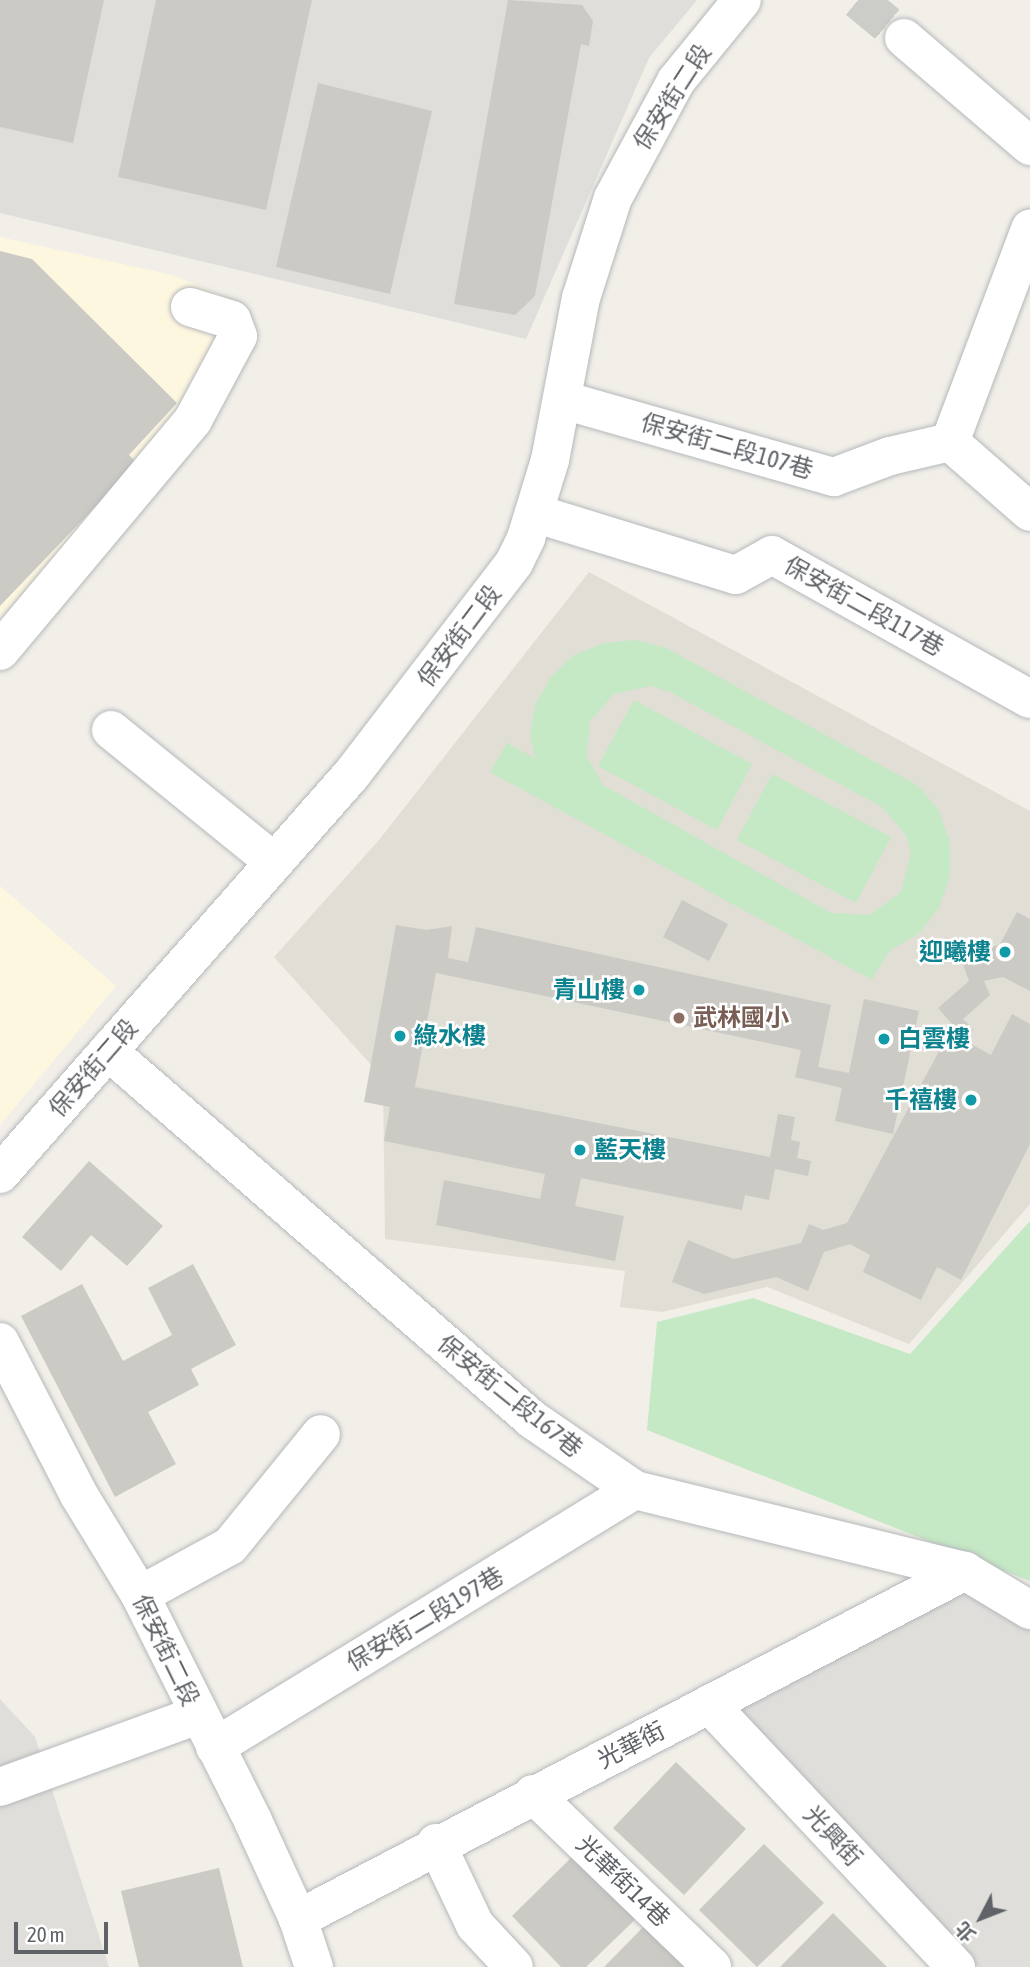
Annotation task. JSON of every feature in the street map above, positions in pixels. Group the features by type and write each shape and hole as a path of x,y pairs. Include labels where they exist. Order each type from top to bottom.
{"street":[{"name":"保安街二段","path":"0,1174 352,774 473,620 514,563 534,513 564,400 581,298 613,198 677,81 742,0"},
{"path":"904,38 1030,146"},
{"path":"1030,229 950,442 1030,512"},
{"path":"0,651 193,420 238,336 232,320 190,307"},
{"name":"保安街二段107巷","path":"564,400 834,477 890,456 950,442"},
{"name":"保安街二段117巷","path":"534,513 736,575 772,555 1030,699"},
{"path":"111,730 274,862"},
{"name":"保安街二段167巷","path":"108,1051 533,1420 635,1490 965,1571 1030,1610"},
{"name":"保安街二段","path":"0,1342 79,1494 140,1595 260,1837 298,1919 314,1967"},
{"path":"140,1595 230,1546 321,1434"},
{"name":"保安街二段197巷","path":"0,1787 206,1731 635,1490"},
{"name":"光華街","path":"298,1919 436,1843 965,1571"},
{"name":"光興街","path":"709,1704 956,1967"},
{"name":"光華街14巷","path":"533,1794 712,1967"},
{"path":"436,1843 475,1925 513,1967"}],"shaded area":[{"path":"0,0 697,0 649,58 526,339 0,213"},
{"path":"0,237 172,275 246,305 260,337 205,431 0,670"},
{"name":"武林國小","path":"589,572 1030,811 1030,1204 909,1344 767,1287 662,1312 620,1307 625,1271 385,1239 383,1078 274,957 379,840"},
{"path":"0,886 116,986 0,1125"},
{"path":"988,1569 1030,1591 1030,1967 978,1967 733,1714"},
{"path":"0,1699 35,1737 109,1967 0,1967"}],"green space":[{"path":"636,640 666,648 919,786 939,811 950,842 950,876 939,908 918,934 889,951 872,980 490,772 507,743 535,758 530,736 535,705 551,677 574,655 604,643","holes":["651,686 670,692 882,807 906,835 911,854 901,892 870,915 831,913 603,785 587,757 590,721 614,694"]},
{"path":"634,700 752,764 717,830 598,766"},
{"path":"772,774 891,837 856,903 737,840"},
{"path":"1030,1221 1030,1581 647,1430 657,1322 753,1298 910,1354"}],"building":[{"path":"0,0 104,0 73,143 0,127"},
{"path":"156,0 312,0 266,210 118,177"},
{"path":"508,0 582,5 593,21 589,46 581,44 535,296 515,315 454,304"},
{"path":"318,83 432,111 390,294 276,267"},
{"path":"0,251 32,259 177,403 129,455 137,463 0,606"},
{"path":"682,900 728,924 709,961 663,937"},
{"name":"千禧樓","path":"1017,912 1030,919 1030,991 1003,977 984,981 990,995 963,1019 973,1029 969,1043 991,1055 1012,1014 1030,1024 1030,1144 961,1280 937,1267 921,1300 863,1272 870,1255 850,1244 824,1252 808,1291 776,1277 704,1294 672,1282 688,1240 734,1259 801,1243 809,1224 823,1230 847,1223 953,1025 938,1008 969,981 961,959 1000,944"},
{"path":"396,925 427,930 452,926 448,958 468,962 476,927 831,1005 818,1067 849,1073 864,999 919,1011 893,1134 835,1121 842,1088 795,1077 801,1050 436,973 415,1087 770,1157 778,1114 795,1117 791,1140 800,1142 797,1158 811,1161 808,1176 775,1169 769,1200 745,1195 742,1210 581,1178 575,1206 624,1216 615,1261 436,1225 444,1180 540,1199 545,1174 384,1141 390,1107 364,1102"},
{"path":"89,1161 163,1226 127,1266 91,1235 61,1271 22,1237"},
{"path":"193,1264 236,1345 191,1369 199,1385 148,1412 176,1464 115,1497 21,1316 82,1284 123,1361 172,1335 148,1288"},
{"path":"676,1762 746,1829 684,1895 613,1828"},
{"path":"764,1844 824,1903 757,1967 699,1910"},
{"path":"583,1846 645,1910 586,1967 561,1967 512,1916"},
{"path":"219,1868 243,1967 139,1967 121,1891"},
{"path":"833,1913 887,1967 780,1967"},
{"path":"654,1916 706,1967 604,1967"}],"tunnel":[{"path":"858,0 904,38"}],"place":[{"name":"迎曦樓","path":"1005,952"},
{"name":"青山樓","path":"639,990"},
{"name":"武林國小","path":"679,1018"},
{"name":"綠水樓","path":"400,1036"},
{"name":"白雲樓","path":"884,1039"},
{"name":"千禧樓","path":"971,1100"},
{"name":"藍天樓","path":"580,1150"}]}
